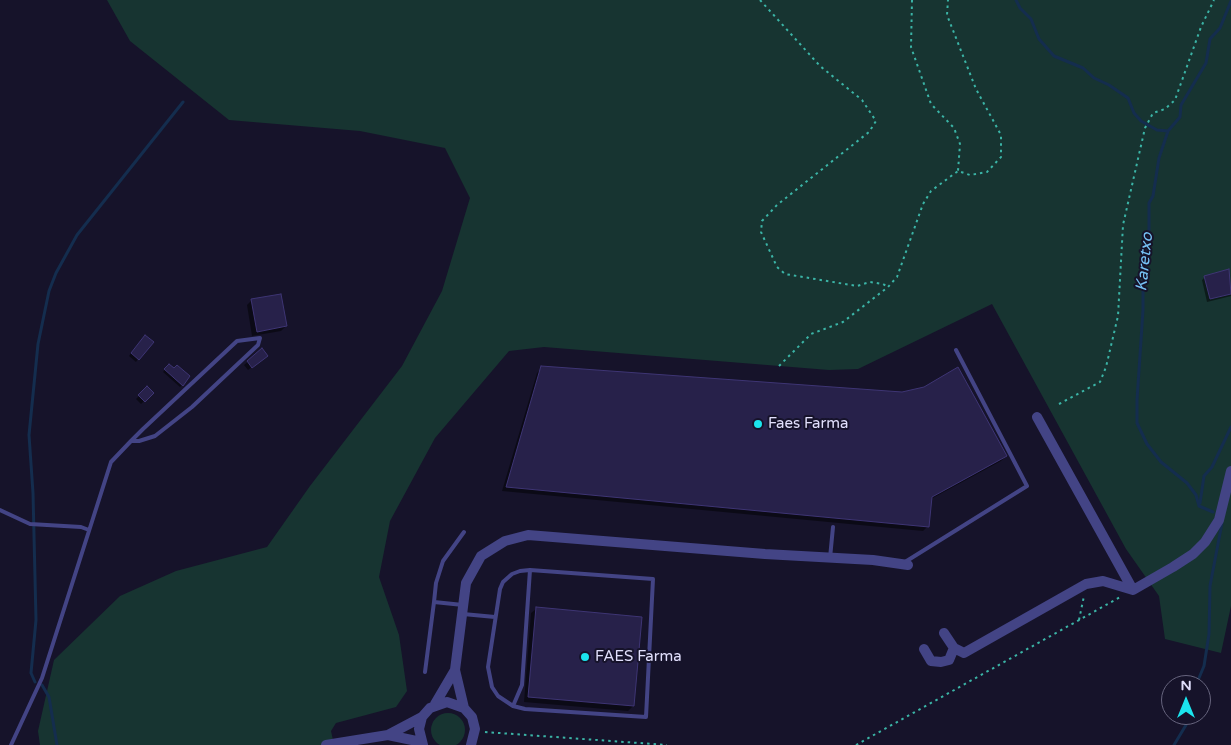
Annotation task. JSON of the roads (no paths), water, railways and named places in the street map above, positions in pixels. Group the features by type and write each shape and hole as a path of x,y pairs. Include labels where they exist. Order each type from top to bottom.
{"street":[{"path":"1037,417 1133,590"},
{"path":"944,633 954,648 964,653 1086,584 1103,582 1133,590 1173,568 1193,554 1219,520 1231,471"},
{"path":"464,708 455,670 466,583 480,556 504,540 528,536 906,564"},
{"path":"924,649 931,661 941,662 949,660 954,648"},
{"path":"326,745 388,735 422,717 435,704 455,670"},
{"path":"435,704 453,703 464,708 472,717 475,732 471,745"},
{"path":"388,735 422,743 419,729 422,717"}],"lane":[{"path":"11,745 42,678 111,462 131,441 237,341 260,338 258,345 192,407 155,436 139,441 131,441"},
{"path":"906,564 1027,486 956,350"},
{"path":"0,510 30,524 81,527 89,530"},
{"path":"830,558 833,527"},
{"path":"425,672 436,583 443,561 464,532"},
{"path":"520,570 653,579 646,717 525,709 513,706 498,696 492,687 489,677 488,667 495,617 503,582 520,570"},
{"path":"513,706 522,685 530,570"},
{"path":"434,602 495,617"}],"waterway":[{"path":"1016,0 1020,8 1031,19 1039,39 1054,56 1083,68 1094,78 1109,85 1128,98 1134,113 1141,121 1157,130 1168,131"},
{"name":"Karetxo","path":"1213,512 1199,506 1196,495 1187,483 1161,462 1147,444 1137,423 1137,400 1143,310 1143,262 1146,256 1149,229 1149,203 1153,196 1159,158 1168,131 1180,117 1181,105 1206,63 1210,39 1220,28 1231,1"},
{"path":"35,682 31,673 36,620 33,493 29,435 38,344 49,291 56,273 77,235 183,102"},
{"path":"1200,503 1204,476 1212,467 1231,427"},
{"name":"Karetxo","path":"1200,675 1204,666 1209,634 1210,586 1222,523"},
{"path":"42,685 49,697 57,745"},
{"name":"Karetxo","path":"1174,745 1186,725"}],"place":[{"name":"Faes Farma","path":"758,424"},
{"name":"FAES Farma","path":"585,657"}]}
